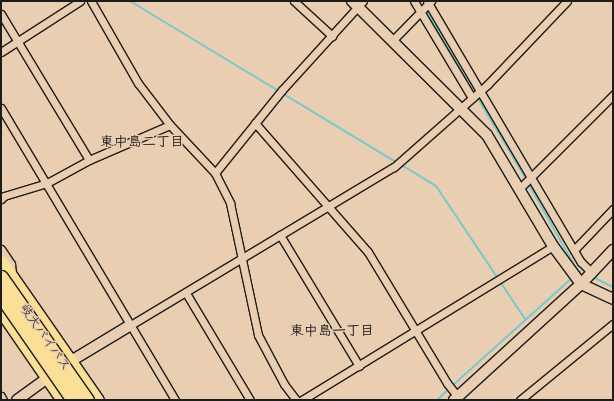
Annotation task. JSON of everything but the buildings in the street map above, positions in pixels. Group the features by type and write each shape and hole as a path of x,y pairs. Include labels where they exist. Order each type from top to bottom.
{"highway":[{"path":"1,262 7,278 71,361 97,400"},
{"name":"岐大バイパス","path":"7,278 87,400"},
{"name":"岐大バイパス","path":"1,296 74,400"},
{"path":"1,310 63,400"}],"street":[{"path":"1,52 80,1"},
{"path":"91,1 138,83 170,125 215,173 230,203 258,335 284,384 296,400"},
{"path":"294,1 332,36"},
{"path":"414,1 426,6 476,95"},
{"path":"17,400 71,361 394,167 476,95 568,1"},
{"path":"215,173 255,122 281,91 332,36 357,3 392,41 461,109 496,147 522,187 553,246 568,269 579,282 613,299"},
{"path":"392,41 426,6"},
{"path":"426,6 476,95 530,178 574,250 592,273"},
{"path":"1,14 89,160"},
{"path":"522,187 613,95"},
{"path":"1,108 47,183 129,326 174,400"},
{"path":"255,122 285,154 326,207 368,252 455,396 579,282 592,273 613,250"},
{"path":"1,200 4,196 47,183 89,160 170,125"},
{"path":"574,250 613,210"},
{"path":"280,235 359,366"},
{"path":"302,400 553,246"},
{"path":"1,249 11,264 7,278"},
{"path":"186,292 250,400"},
{"path":"1,317 16,331"},
{"path":"520,400 613,324"},
{"path":"1,396 3,400"}],"waterway":[{"path":"130,1 396,162"},
{"path":"425,9 474,93"},
{"path":"477,97 526,179"},
{"path":"400,164 436,186 525,319"},
{"path":"528,183 577,270 581,272"},
{"path":"452,386 572,278"},
{"path":"595,278 613,287"},
{"path":"437,400 449,389"}],"district":[{"name":"東中島二丁目","path":"142,142"},
{"name":"東中島一丁目","path":"332,331"}]}
